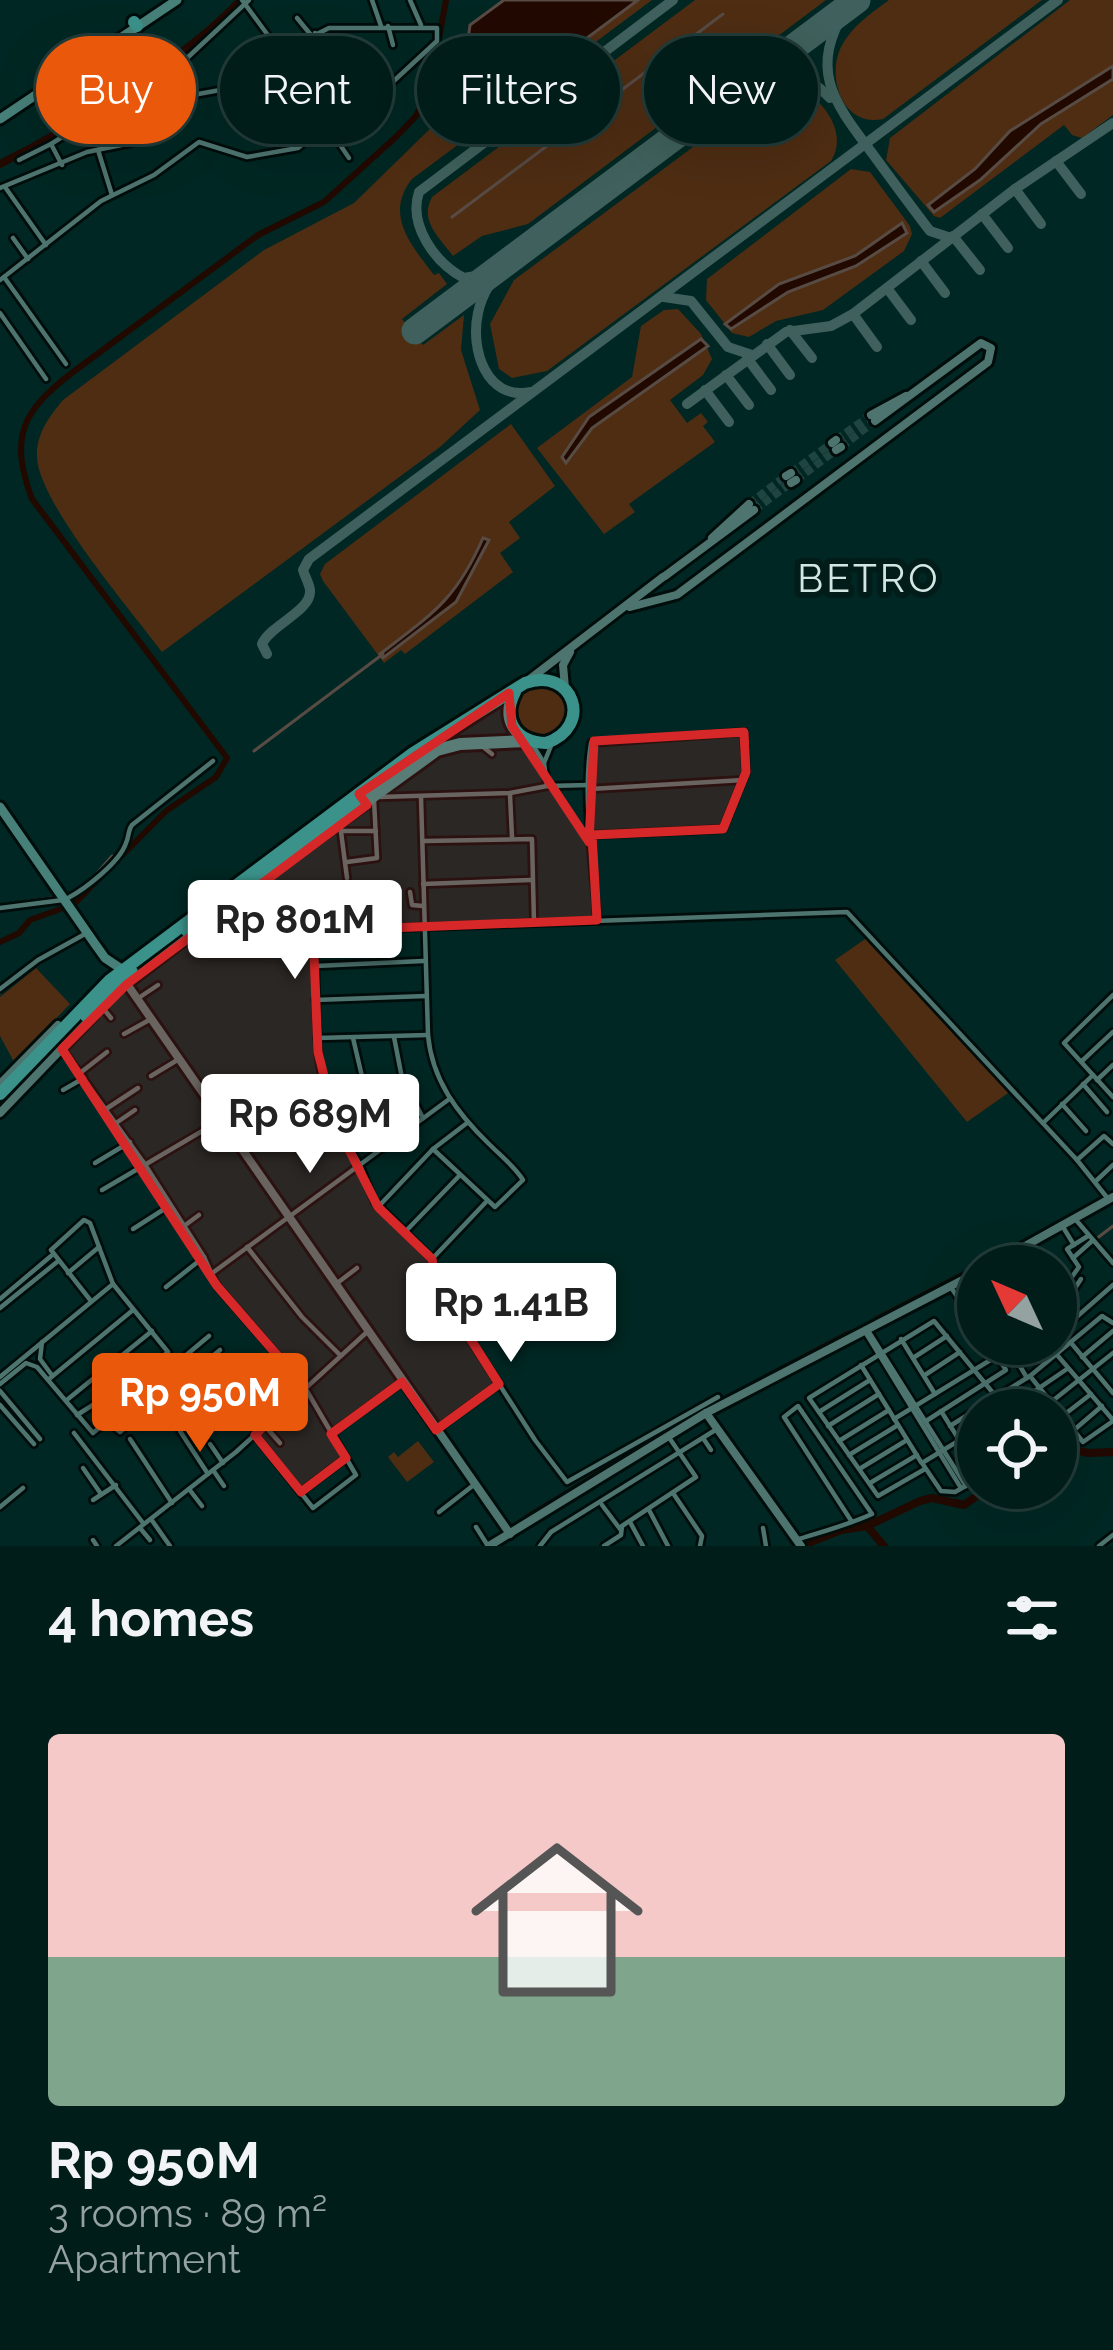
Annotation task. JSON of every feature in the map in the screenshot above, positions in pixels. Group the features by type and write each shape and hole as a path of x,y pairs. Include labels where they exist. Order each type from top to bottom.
{"highway":[{"path":"2,1104 123,970 212,908 371,796 436,750 478,742 553,741 572,722 572,702 566,690 547,679 520,687 435,738 371,796"},
{"path":"520,687 509,705 509,719 529,741"},
{"path":"40,1058 212,908"}],"main road":[{"path":"0,115 166,0"},
{"path":"135,24 177,0"},
{"path":"0,806 86,933 123,970"},
{"path":"106,958 110,980"}],"street":[{"path":"372,0 389,36"},
{"path":"410,0 421,25"},
{"path":"196,49 245,1 269,36"},
{"path":"431,14 433,26"},
{"path":"297,18 313,34"},
{"path":"310,36 339,26 433,26 438,39 393,82"},
{"path":"4,277 112,195 154,176 202,140 242,157 270,155 303,144"},
{"path":"19,160 51,144 62,164"},
{"path":"46,245 3,188 125,144"},
{"path":"341,144 349,158"},
{"path":"98,150 112,195"},
{"path":"13,238 28,259"},
{"path":"0,263 4,277 66,364"},
{"path":"0,314 46,379"},
{"path":"566,690 563,665 568,654 632,605 677,595 988,362 992,349 981,344 873,418"},
{"path":"520,687 752,507"},
{"path":"592,835 726,827 743,781 742,731 594,741 590,746 590,787 592,835 597,920"},
{"path":"529,741 544,764 548,786"},
{"path":"544,764 553,741"},
{"path":"478,742 492,754"},
{"path":"0,908 64,901 89,885 127,842 128,830 213,761"},
{"path":"2,1104 155,958 341,828 371,796 743,781"},
{"path":"510,793 512,837"},
{"path":"347,862 376,860 371,796"},
{"path":"421,797 422,927 433,1064 467,1123 523,1178 497,1206 433,1149"},
{"path":"341,828 376,831"},
{"path":"341,828 347,878"},
{"path":"422,841 532,839 534,923"},
{"path":"423,884 533,880"},
{"path":"410,892 412,905 423,906"},
{"path":"718,1397 568,1483 437,1286 432,1259 378,1208 328,1103 316,1038 315,931 850,914 1108,1197 1028,1245"},
{"path":"0,989 86,933"},
{"path":"315,966 424,961"},
{"path":"127,985 508,1530"},
{"path":"137,999 158,985"},
{"path":"1113,995 1064,1043 1113,1096"},
{"path":"315,1000 426,996"},
{"path":"104,1003 111,1018"},
{"path":"0,1084 78,1005"},
{"path":"124,1034 151,1019"},
{"path":"1080,1062 1113,1032"},
{"path":"316,1038 428,1035"},
{"path":"394,1037 402,1078 424,1118"},
{"path":"353,1038 365,1094 390,1142"},
{"path":"62,1049 144,1163 211,1274 304,1386 355,1477 315,1507 255,1436"},
{"path":"63,1090 107,1052"},
{"path":"152,1076 179,1059"},
{"path":"1042,1123 1084,1084 1113,1065"},
{"path":"1084,1084 1107,1112"},
{"path":"106,1109 138,1088"},
{"path":"211,1274 450,1099"},
{"path":"1062,1104 1086,1131"},
{"path":"116,1123 135,1110"},
{"path":"102,1190 221,1120"},
{"path":"378,1208 433,1149 467,1123"},
{"path":"1077,1160 1104,1136 1113,1144"},
{"path":"95,1163 130,1142"},
{"path":"1096,1181 1113,1165"},
{"path":"405,1232 459,1176"},
{"path":"432,1259 487,1201"},
{"path":"133,1229 171,1205"},
{"path":"184,1226 199,1215"},
{"path":"1078,1219 1113,1263"},
{"path":"0,1308 54,1259 56,1242 84,1220 90,1222 113,1284 216,1412"},
{"path":"1063,1227 1074,1245 1090,1238"},
{"path":"1077,1253 1090,1238"},
{"path":"247,1246 302,1317 340,1354"},
{"path":"68,1273 99,1247"},
{"path":"166,1287 204,1257"},
{"path":"54,1259 91,1301"},
{"path":"0,1299 54,1259"},
{"path":"336,1284 357,1268"},
{"path":"1077,1287 1082,1279"},
{"path":"476,1527 487,1544 706,1413 957,1282"},
{"path":"0,1405 37,1442 0,1384 41,1342 113,1284"},
{"path":"1077,1315 1113,1285"},
{"path":"950,1286 957,1296"},
{"path":"50,1378 133,1310"},
{"path":"1077,1339 1102,1316 1113,1327 1082,1357"},
{"path":"957,1348 933,1321 809,1397 879,1497 957,1442"},
{"path":"865,1330 942,1450"},
{"path":"65,1401 152,1331"},
{"path":"116,1546 255,1436 368,1331"},
{"path":"24,1361 39,1365 93,1433 209,1336"},
{"path":"913,1358 947,1336"},
{"path":"901,1340 935,1394"},
{"path":"39,1365 41,1342"},
{"path":"108,1421 120,1432 220,1350"},
{"path":"1077,1350 1113,1393"},
{"path":"76,1415 167,1354"},
{"path":"924,1376 957,1354"},
{"path":"1069,1389 1113,1354"},
{"path":"861,1365 939,1490 957,1490"},
{"path":"970,1365 990,1389"},
{"path":"849,1455 884,1434 913,1407 982,1365"},
{"path":"926,1421 1006,1370 1003,1365"},
{"path":"1020,1365 1039,1389"},
{"path":"1009,1389 1044,1365"},
{"path":"1041,1389 1068,1367 1113,1420 1084,1443 1077,1436"},
{"path":"181,1408 219,1376"},
{"path":"1104,1383 1113,1376"},
{"path":"312,1379 321,1390"},
{"path":"819,1412 870,1380"},
{"path":"331,1434 402,1382"},
{"path":"436,1430 499,1384"},
{"path":"828,1426 879,1394"},
{"path":"1077,1405 1091,1394"},
{"path":"203,1420 227,1400"},
{"path":"265,1403 276,1415"},
{"path":"252,1406 280,1443"},
{"path":"706,1413 796,1544 852,1522 872,1513 798,1406 784,1417 852,1522"},
{"path":"1077,1427 1102,1406"},
{"path":"913,1407 957,1476"},
{"path":"10,1417 16,1410"},
{"path":"839,1441 889,1410"},
{"path":"941,1411 957,1438"},
{"path":"874,1419 884,1434"},
{"path":"950,1426 957,1422"},
{"path":"544,1544 717,1430"},
{"path":"180,1431 224,1486"},
{"path":"74,1432 116,1485 150,1540"},
{"path":"620,1529 696,1476 667,1436"},
{"path":"704,1438 712,1450"},
{"path":"130,1439 172,1503"},
{"path":"860,1469 907,1440"},
{"path":"210,1444 224,1462"},
{"path":"869,1484 916,1454"},
{"path":"301,1492 346,1458"},
{"path":"83,1468 101,1494"},
{"path":"828,1484 844,1473"},
{"path":"439,1512 475,1484"},
{"path":"93,1500 116,1485"},
{"path":"0,1508 23,1488"},
{"path":"189,1489 202,1506"},
{"path":"674,1492 702,1536 700,1546"},
{"path":"601,1503 621,1535 604,1546"},
{"path":"649,1510 668,1546"},
{"path":"151,1519 170,1546"},
{"path":"630,1522 643,1546"},
{"path":"763,1528 766,1546"},
{"path":"1099,1546 1113,1535"}],"highlighted area":[{"path":"509,693 512,726 589,842 594,741 744,732 746,772 723,829 592,835 597,920 313,931 318,1052 336,1124 378,1207 432,1259 437,1286 499,1384 436,1430 402,1382 331,1434 346,1458 301,1492 255,1435 304,1386 217,1286 62,1049 127,984 367,805 359,794"}],"shaded area":[{"path":"504,0 638,0 590,36 468,36 470,25"},
{"path":"638,0 652,0 604,36 590,36"},
{"path":"695,0 826,0 778,36 647,36"},
{"path":"889,0 1042,0 883,119 869,120 857,116 841,98 837,59 850,33"},
{"path":"1070,0 1113,0 1113,115 1082,138 1064,125 940,218 934,216 886,160 890,138"},
{"path":"644,38 644,137 528,224 482,236 453,256 429,221 432,197 503,144 620,144 620,56"},
{"path":"1113,66 1113,79 1041,124 980,180 934,212 928,205 975,169 1010,131"},
{"path":"818,102 829,115 837,138 831,161 547,371 512,378 499,369 490,324 514,280 697,144 818,144"},
{"path":"417,142 459,144 412,179 404,192 400,205 404,229 434,275 439,273 447,284 402,319 423,345 464,315 461,350 480,410 440,447 162,652 53,501 37,457 41,433 63,400 264,250 354,203"},
{"path":"851,169 870,172 910,226 912,234 904,251 823,310 776,321 749,337 732,333 706,300 707,279"},
{"path":"902,223 907,233 856,266 788,292 731,329 725,324 779,284 855,256"},
{"path":"678,309 701,334 712,359 703,375 670,400 687,423 701,413 708,422 703,426 715,442 629,504 635,512 604,534 537,448 632,377 641,326 664,310"},
{"path":"701,339 708,346 592,428 566,463 562,457 589,417"},
{"path":"511,424 555,486 509,522 520,538 500,553 513,572 405,654 401,650 384,663 323,581 320,574 325,564"},
{"path":"483,538 489,540 456,602 383,658 380,654 452,591"},
{"path":"541,684 560,692 568,711 560,730 541,738 522,730 514,711 522,692"},
{"path":"868,937 1011,1091 967,1122 835,960"},
{"path":"36,968 70,1004 14,1062 0,1036 0,997"},
{"path":"418,1441 434,1462 407,1482 388,1457 394,1452 398,1457"}],"waterway":[{"path":"0,164 127,91 218,23 241,0"},
{"path":"0,942 19,933 30,920 74,904 166,811 216,777 227,758 32,499 22,458 25,427 42,400 73,372 258,235 324,202 397,136 416,116 430,89 446,0"},
{"path":"452,217 723,14"},
{"path":"254,751 383,654"},
{"path":"92,879 112,856 120,859"},
{"path":"0,905 58,897"},
{"path":"74,904 87,925"},
{"path":"0,993 37,964 85,938"},
{"path":"1096,1239 1113,1226"},
{"path":"877,1320 957,1279"},
{"path":"750,1387 848,1335"},
{"path":"528,1518 643,1448"},
{"path":"1077,1451 1113,1452"},
{"path":"801,1546 841,1530 867,1526 920,1501 932,1498 957,1503"},
{"path":"867,1526 884,1546"}],"taxiway":[{"path":"493,273 464,278 443,263 421,230 419,192 673,0"},
{"path":"267,654 262,644 266,637 309,598 303,570 309,559 1058,0"},
{"path":"847,7 835,29 827,67 837,101 930,231 951,238"},
{"path":"818,87 830,98"},
{"path":"687,404 786,332 831,326 853,314 1015,189 1113,123"},
{"path":"1056,161 1081,194"},
{"path":"1015,189 1041,224"},
{"path":"982,214 1008,248"},
{"path":"953,236 980,270"},
{"path":"921,261 945,293"},
{"path":"506,263 482,299 476,327 479,356 492,380 503,389 531,392"},
{"path":"887,288 911,320"},
{"path":"664,297 691,301 728,347 752,355"},
{"path":"853,314 877,347"},
{"path":"790,330 812,358"},
{"path":"767,344 790,375"},
{"path":"747,358 771,390"},
{"path":"726,375 749,405"},
{"path":"705,390 729,422"}],"runway":[{"path":"415,331 857,0"}],"tunnel":[{"path":"836,440 871,415"},
{"path":"841,447 875,421"},
{"path":"791,473 832,443"},
{"path":"796,480 836,450"},
{"path":"749,504 786,476"},
{"path":"754,510 791,483"}],"district":[{"name":"BETRO","path":"869,578"}]}
